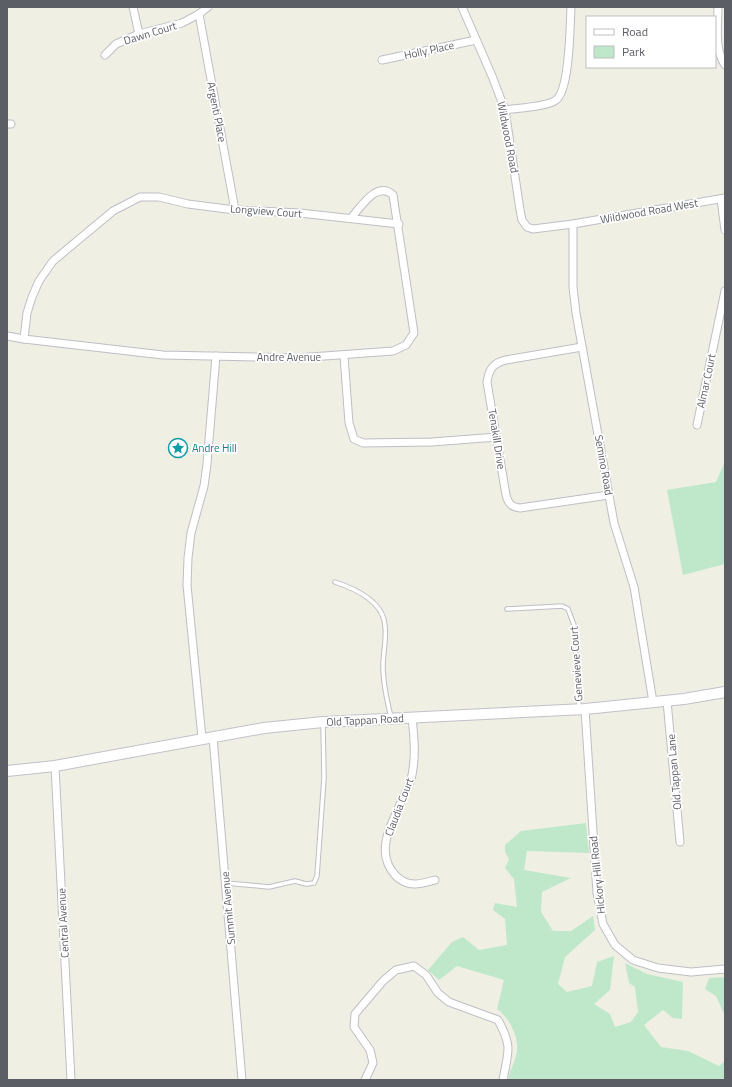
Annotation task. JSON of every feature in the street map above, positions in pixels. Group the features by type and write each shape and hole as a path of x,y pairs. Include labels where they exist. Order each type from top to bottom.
{"main road":[{"name":"Old Tappan Road","path":"7,771 55,766 202,738 264,728 323,722 582,709 667,701 725,692"}],"street":[{"path":"133,7 139,34"},
{"name":"Dawn Court","path":"105,55 116,44 139,34 182,24 208,7"},
{"name":"Wildwood Road","path":"462,7 505,110 522,220 527,226 533,229 573,224"},
{"path":"505,110 546,103 556,100 562,94 566,75 571,7"},
{"path":"718,7 718,45 720,55 725,65"},
{"name":"Argenti Place","path":"199,14 235,210"},
{"name":"Holly Place","path":"382,60 476,40"},
{"path":"351,218 374,194 381,190 389,191 393,195 399,224 414,333 411,340 401,349 344,356 350,431 354,439 363,443 432,442 497,437"},
{"name":"Longview Court","path":"24,339 27,313 45,270 53,261 123,204 140,196 150,196 188,204 235,210 351,218 399,224"},
{"path":"723,198 725,230"},
{"name":"Wildwood Road West","path":"573,224 723,198"},
{"name":"Semino Road","path":"573,224 573,287 582,347 614,523 634,587 653,702"},
{"name":"Almar Court","path":"697,425 725,290"},
{"name":"Andre Avenue","path":"7,336 163,355 297,358 344,356"},
{"name":"Tenakill Drive","path":"582,347 506,360 497,362 491,367 487,382 506,495 508,502 513,507 528,507 609,495"},
{"path":"202,738 187,585 191,533 204,486 207,464 216,356"},
{"name":"Old Tappan Lane","path":"667,701 680,842"},
{"name":"Hickory Hill Road","path":"582,709 597,893 603,924 615,945 633,960 658,968 691,972 725,969"},
{"name":"Claudia Court","path":"412,717 415,756 412,777 387,836 385,854 390,870 402,882 418,885 435,880"},
{"name":"Summit Avenue","path":"213,737 242,1080"},
{"name":"Central Avenue","path":"55,766 71,1080"},
{"path":"365,1080 372,1063 370,1050 354,1028 355,1014 383,981 396,970 414,966 426,975 438,993 449,1002 498,1020 506,1034 509,1053 503,1080"}],"lane":[{"path":"335,582 357,589 370,600 384,620 385,654 383,667 391,718"},
{"name":"Genevieve Court","path":"507,609 562,606 568,610 574,624 582,709"},
{"path":"226,884 269,887 295,881 306,884 314,883 317,876 324,778 323,722"}],"green space":[{"path":"725,461 725,564 683,575 667,490 716,482"},
{"path":"586,823 589,853 527,851 524,870 571,878 542,892 541,912 553,931 571,931 593,916 595,930 565,957 558,984 567,992 592,986 597,962 614,956 610,990 594,1004 610,1014 615,1027 631,1022 638,1012 635,987 629,983 625,963 647,974 683,982 682,1019 673,1018 663,1010 644,1025 661,1047 688,1051 719,1066 725,1061 725,1080 508,1080 516,1056 517,1043 516,1036 510,1024 497,1009 504,980 457,966 439,980 428,970 452,942 463,937 479,950 507,945 505,919 493,910 495,903 517,907 514,879 505,868 509,859 505,852 505,845 521,831"},
{"path":"725,977 725,1016 716,996 705,989 709,978"}],"place":[{"name":"Andre Hill","path":"178,448"}]}
